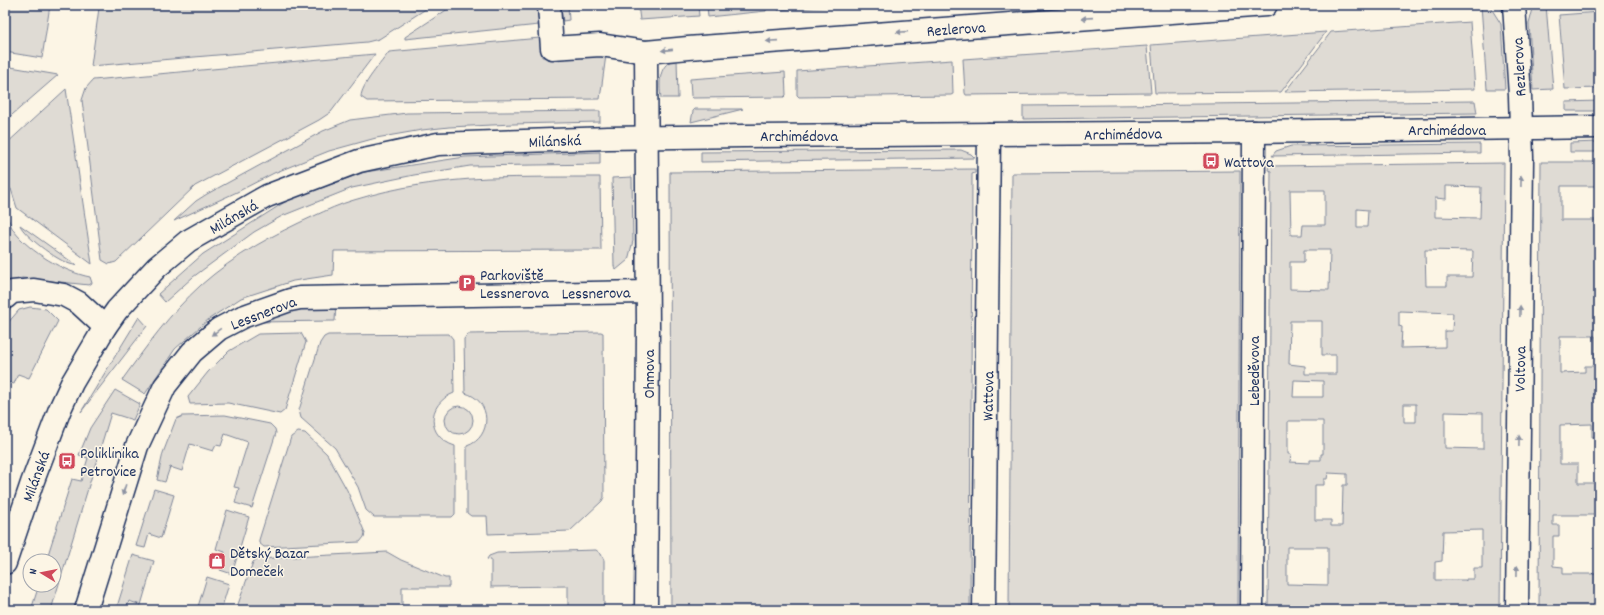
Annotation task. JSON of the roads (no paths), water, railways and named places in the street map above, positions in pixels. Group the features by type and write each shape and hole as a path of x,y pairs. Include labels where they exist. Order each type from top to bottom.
{"street":[{"name":"Rezlerova","path":"549,6 552,48 600,44 646,52 1215,7 1266,5"},
{"name":"Rezlerova","path":"1514,5 1521,128"},
{"path":"646,52 647,138"},
{"name":"Archimédova","path":"647,138 1599,127"},
{"name":"Voltova","path":"1517,610 1521,128"},
{"name":"Lebeděvova","path":"1252,610 1254,132"},
{"name":"Wattova","path":"984,610 989,134"},
{"name":"Ohmova","path":"646,610 647,138"},
{"name":"Milánská","path":"5,563 32,483 60,409 72,383 105,327 117,310 157,267 188,241 267,196 359,161 438,144 647,138"},
{"path":"5,298 12,292 34,290 64,295 78,303 105,327"},
{"name":"Lessnerova","path":"86,610 138,446 165,386 197,348 219,329 237,320 290,300 300,298 331,296 647,292"}],"place":[{"name":"Wattova","path":"1211,161"},
{"name":"Parkoviště Lessnerova","path":"467,283"},
{"name":"Poliklinika Petrovice","path":"67,461"},
{"name":"Dětský Bazar Domeček","path":"217,561"}]}
